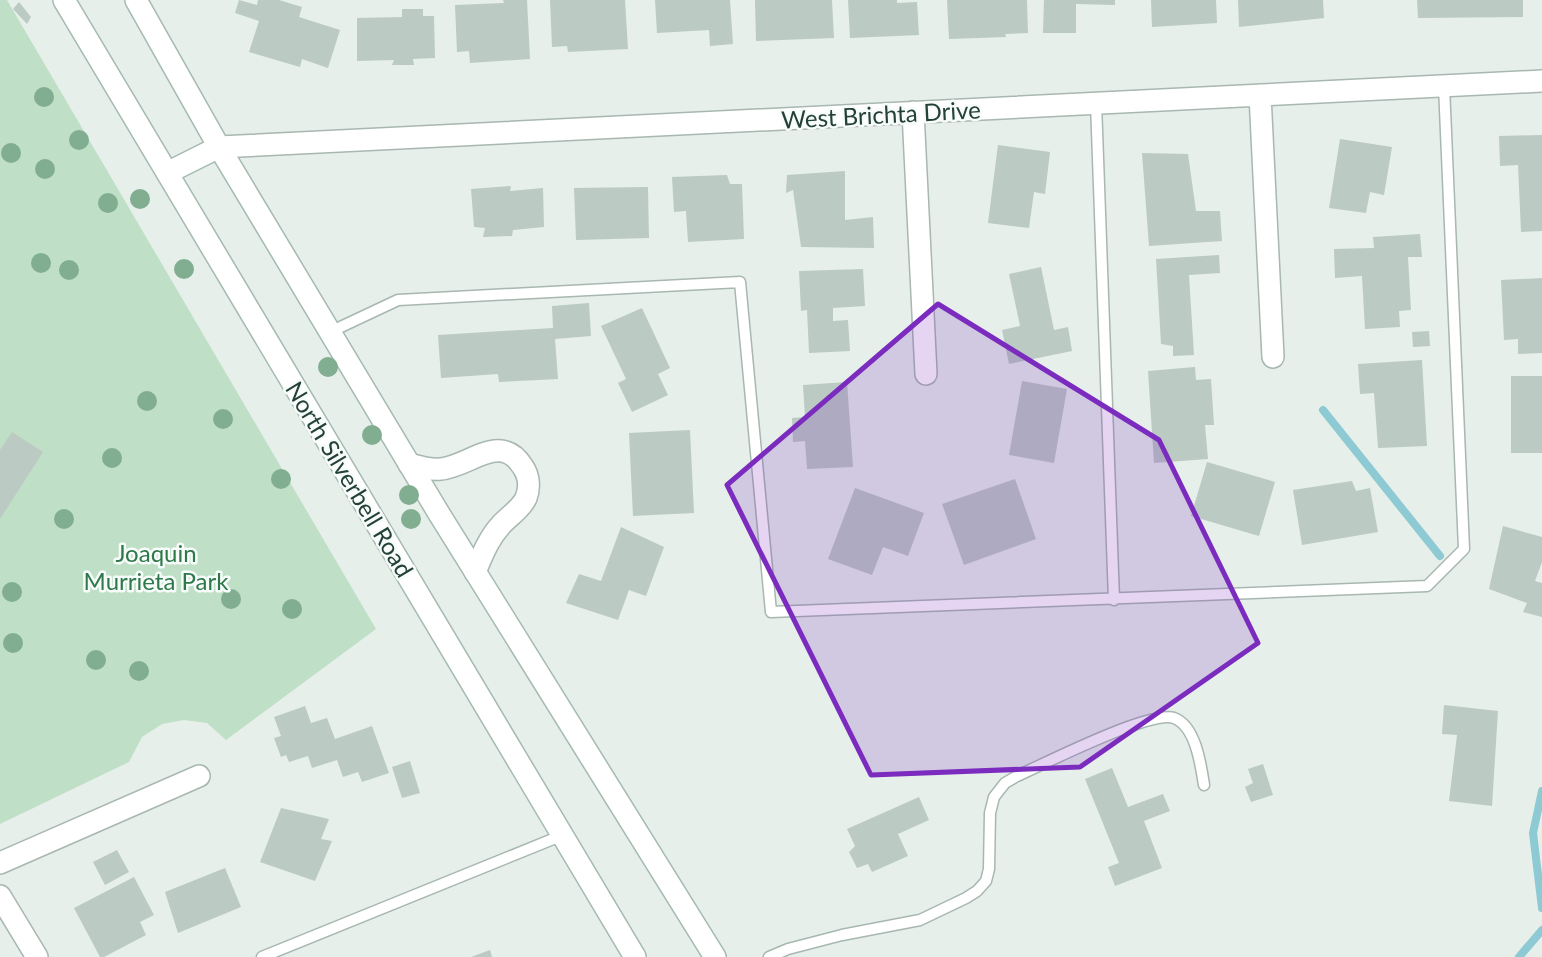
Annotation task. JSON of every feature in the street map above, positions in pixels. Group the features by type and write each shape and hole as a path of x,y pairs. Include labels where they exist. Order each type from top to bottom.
{"street":[{"name":"North Silverbell Road","path":"64,0 635,957"},
{"path":"136,0 219,147 409,464 715,957"},
{"name":"West Brichta Drive","path":"219,147 1542,81"},
{"path":"1260,95 1273,357"},
{"path":"913,112 926,374"},
{"path":"167,173 219,147"},
{"path":"409,464 425,469 442,469 488,451 499,450 519,460 525,469 529,479 525,500 499,527 485,548 475,572"},
{"path":"0,863 199,776"},
{"path":"0,896 37,957"}],"lane":[{"path":"330,332 398,300 740,282 771,612 1427,586 1464,549 1444,86"},
{"path":"1096,103 1114,600"},
{"path":"769,957 788,948 920,920 977,891 986,881 989,869 989,813 994,797 1005,783 1129,725 1157,718 1174,718 1187,728 1200,758 1204,785"},
{"path":"262,957 562,835"}],"highlighted area":[{"path":"938,304 1159,440 1258,643 1080,767 871,775 727,485"}],"green space":[{"name":"Joaquin Murrieta Park","path":"0,0 7,0 376,629 226,740 207,723 184,720 162,724 142,737 129,762 0,824"}],"building":[{"path":"239,0 257,5 258,0 279,0 302,7 299,17 340,30 328,68 302,59 300,67 249,52 259,21 235,13"},
{"path":"503,0 527,0 530,59 470,63 469,51 457,52 455,5 504,3"},
{"path":"550,0 625,0 628,49 568,52 567,46 552,47"},
{"path":"655,0 730,0 733,44 710,46 709,30 657,33"},
{"path":"755,0 832,0 834,38 756,41"},
{"path":"848,0 917,2 919,35 850,38"},
{"path":"947,0 1027,0 1028,33 1005,34 1006,37 949,39"},
{"path":"1044,0 1115,0 1115,5 1076,4 1076,33 1043,33"},
{"path":"1151,0 1216,0 1217,23 1152,27"},
{"path":"1238,0 1323,0 1324,18 1239,27"},
{"path":"1417,0 1523,0 1523,17 1418,18"},
{"path":"19,2 31,17 27,24 13,9"},
{"path":"402,9 423,9 423,16 434,16 435,58 413,59 414,65 392,65 394,60 357,61 357,18 402,17"},
{"path":"1542,135 1542,231 1521,232 1518,165 1500,166 1499,136"},
{"path":"1340,139 1392,147 1384,195 1370,192 1366,213 1329,208"},
{"path":"998,145 1050,152 1045,194 1034,192 1029,228 988,223"},
{"path":"1142,153 1188,154 1196,211 1220,211 1222,241 1149,246"},
{"path":"845,171 845,220 873,217 874,248 801,247 793,190 786,193 787,175"},
{"path":"727,175 730,184 742,184 744,239 688,242 686,211 674,212 672,177"},
{"path":"511,186 510,191 543,188 544,227 513,230 512,236 483,237 485,228 474,227 471,189"},
{"path":"648,187 649,238 576,240 574,188"},
{"path":"1420,234 1422,257 1408,257 1411,310 1399,311 1400,327 1365,329 1362,276 1335,278 1334,249 1374,248 1373,237"},
{"path":"1219,255 1220,273 1189,275 1194,355 1173,356 1173,346 1161,344 1156,259"},
{"path":"1041,267 1054,330 1068,327 1072,351 1009,364 1002,330 1020,326 1009,274"},
{"path":"863,269 865,306 833,308 833,321 848,320 850,351 809,353 807,310 801,311 799,271"},
{"path":"1542,278 1542,353 1518,354 1518,339 1504,340 1501,280"},
{"path":"589,303 591,336 555,339 558,379 499,382 498,374 441,378 438,335 553,328 552,306"},
{"path":"642,308 670,368 658,374 668,395 632,412 618,383 626,379 601,326"},
{"path":"1429,331 1430,346 1413,347 1412,332"},
{"path":"1422,360 1427,446 1378,448 1374,393 1360,394 1358,364"},
{"path":"1195,367 1196,380 1211,379 1214,425 1205,425 1208,459 1154,463 1148,371"},
{"path":"1511,376 1542,376 1542,453 1511,453"},
{"path":"1022,381 1067,389 1054,463 1009,455"},
{"path":"847,382 853,467 807,469 805,441 793,442 792,418 805,417 803,385"},
{"path":"690,430 694,513 633,516 629,433"},
{"path":"12,432 43,452 0,519 0,450"},
{"path":"1207,462 1275,482 1259,536 1191,516"},
{"path":"1015,479 1036,539 964,565 942,504"},
{"path":"1352,481 1356,491 1370,488 1378,532 1302,545 1293,490"},
{"path":"855,488 924,513 908,556 883,547 872,575 828,559"},
{"path":"1503,526 1542,537 1542,562 1535,581 1542,583 1542,617 1523,612 1527,603 1489,589"},
{"path":"621,527 664,547 646,596 629,590 618,620 566,603 579,574 601,581"},
{"path":"1444,705 1498,711 1492,806 1449,801 1457,735 1442,734"},
{"path":"305,706 311,723 327,718 335,739 372,726 389,773 362,782 358,772 343,777 337,760 312,768 308,756 289,762 286,755 281,757 274,738 281,736 274,717"},
{"path":"410,761 420,793 402,798 392,767"},
{"path":"1263,764 1273,795 1251,802 1245,787 1253,783 1248,769"},
{"path":"1112,768 1128,807 1163,794 1170,811 1144,821 1162,868 1115,886 1108,867 1119,863 1085,779"},
{"path":"919,797 929,820 898,834 908,856 872,872 868,864 857,868 849,852 855,846 847,829"},
{"path":"281,808 329,819 321,839 332,841 315,881 260,862"},
{"path":"117,850 129,872 105,885 93,862"},
{"path":"225,868 241,907 178,933 165,892"},
{"path":"134,877 154,915 140,922 146,935 100,957 74,908"},
{"path":"490,950 492,957 471,957"}],"waterway":[{"path":"1323,410 1440,556"},
{"path":"1542,791 1533,833 1542,908"},
{"path":"1519,957 1542,930"}]}
